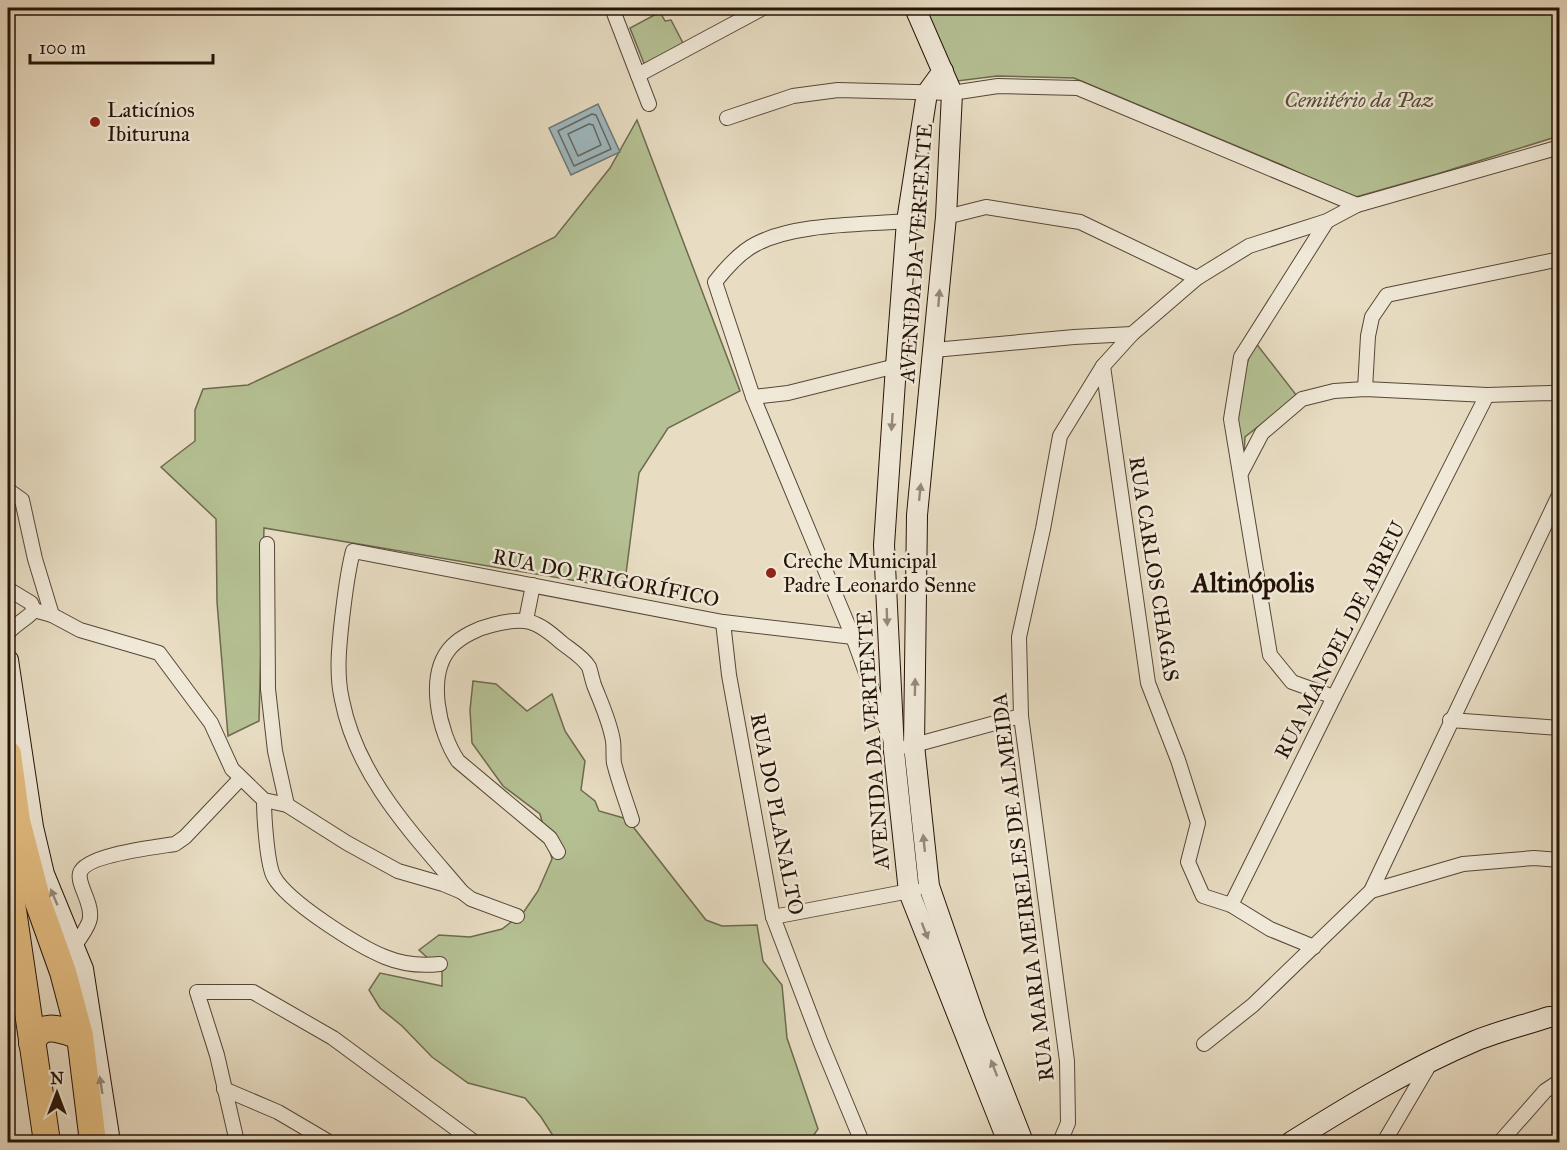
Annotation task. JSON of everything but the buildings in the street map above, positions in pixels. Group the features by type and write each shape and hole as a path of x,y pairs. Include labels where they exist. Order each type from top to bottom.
{"highway":[{"path":"8,754 17,821 38,902 86,1046 93,1143"},
{"path":"8,876 47,1143"},
{"path":"63,972 68,955 75,946"},
{"path":"32,1043 35,1036 45,1028 59,1029 86,1046"}],"street":[{"path":"612,8 649,104"},
{"path":"638,75 763,8"},
{"name":"AVENIDA DA VERTENTE","path":"915,8 952,93 946,217 917,515 914,745 929,886 976,1022 1023,1143"},
{"name":"AVENIDA DA VERTENTE","path":"943,71 927,93 907,221 896,366 884,545 894,751 909,892 1008,1143"},
{"path":"727,118 793,96 838,90 952,93 998,86 1078,88 1357,205"},
{"name":"RUA MARIA MEIRELES DE ALMEIDA","path":"1060,1143 1068,1124 1067,1061 1021,716 1019,637 1044,529 1060,435 1103,366 1132,334 1197,278 1249,246 1327,221 1357,205 1560,147"},
{"path":"946,217 986,207 1080,222 1197,278"},
{"path":"907,221 790,231 755,244 728,267 715,282 753,397 853,637 894,751 1021,716"},
{"path":"1327,221 1241,357 1231,419 1270,655 1292,682 1334,697"},
{"path":"1365,389 1368,336 1372,316 1387,295 1560,259"},
{"path":"934,350 1132,334"},
{"path":"753,397 788,393 896,366"},
{"name":"RUA CARLOS CHAGAS","path":"1103,366 1148,683 1178,760 1198,824 1188,862 1203,896 1231,905 1270,929 1314,947"},
{"path":"1241,473 1262,433 1302,399 1334,391 1365,389 1487,395 1552,393 1560,395"},
{"name":"RUA MANOEL DE ABREU","path":"1231,905 1487,395"},
{"path":"8,490 22,500 35,559 52,615"},
{"path":"1203,1044 1253,1005 1371,891 1450,720 1553,520 1560,493"},
{"path":"267,544 268,690 275,751 287,805"},
{"name":"RUA DO FRIGORÍFICO","path":"462,892 398,816 358,751 348,723 341,699 339,650 346,577 353,551 723,622 853,637"},
{"path":"526,620 533,585"},
{"path":"8,589 31,603 34,610"},
{"path":"34,610 52,615 80,630 159,653 211,723 232,769 264,800 287,805 347,843 398,871 443,884 462,892 471,899 517,916"},
{"path":"8,633 18,621 31,615 34,610"},
{"path":"558,852 550,838 458,761 449,748 440,720 437,702 440,674 445,657 452,645 486,626 526,620 552,634 588,667 609,724 614,761 632,820"},
{"name":"RUA DO PLANALTO","path":"723,622 729,675 773,917 820,1043 862,1143"},
{"path":"8,660 33,827 44,874 83,969 86,1046 110,1143"},
{"path":"1450,720 1560,728"},
{"path":"75,946 90,919 89,901 80,881 80,873 85,866 99,858 175,844 185,837 241,778"},
{"path":"264,800 272,874 281,888 313,914 386,958 409,963 440,964"},
{"path":"1371,891 1463,864 1534,858 1560,860"},
{"path":"773,917 909,892 929,886"},
{"path":"237,1143 217,1055 197,992 253,992 333,1038 474,1143"},
{"path":"1292,1143 1348,1106 1432,1060 1478,1040 1549,1017 1560,1017"},
{"path":"1384,1143 1432,1060"},
{"path":"1500,1143 1545,1090 1560,1081"},
{"path":"224,1089 278,1112 329,1143"}],"green space":[{"name":"Cemitério da Paz","path":"925,8 1559,8 1559,136 1356,197 1332,189 1282,165 1074,78 997,76 957,81"},
{"path":"660,12 665,21 671,20 684,45 645,66 630,28"},
{"path":"637,120 740,391 668,428 639,473 624,589 264,528 259,721 228,736 217,602 216,519 161,467 195,441 195,410 203,389 248,385 400,314 555,237 610,168"},
{"path":"1255,342 1297,396 1245,437 1244,454 1239,442 1237,414 1242,382"},
{"path":"473,681 496,684 527,711 552,694 565,731 585,761 581,790 595,801 599,811 627,819 706,920 722,926 757,925 763,961 782,985 787,1038 818,1129 809,1142 557,1142 525,1098 468,1083 432,1057 402,1026 380,1008 369,990 380,973 442,986 442,971 419,950 439,935 470,937 502,929 523,913 538,891 552,859 540,814 503,786 472,743 470,710"}],"water":[{"path":"598,104 620,152 571,175 549,128"}],"place":[{"name":"Laticínios Ibituruna","path":"95,122"},
{"name":"Creche Municipal Padre Leonardo Senne","path":"771,573"}],"district":[{"name":"Altinópolis","path":"1253,583"}]}
